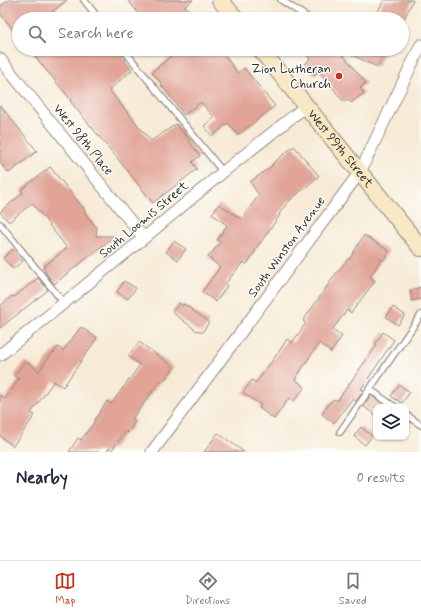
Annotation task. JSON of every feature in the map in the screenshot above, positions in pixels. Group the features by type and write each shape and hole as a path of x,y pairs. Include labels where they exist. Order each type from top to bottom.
{"street":[{"path":"220,0 230,12"},
{"name":"South Winston Avenue","path":"152,452 360,172 421,44"},
{"name":"West 99th Street","path":"267,56 421,248"},
{"name":"West 98th Place","path":"0,60 144,238"},
{"name":"South Loomis Street","path":"0,355 306,106"}],"lane":[{"path":"84,0 93,12"},
{"path":"281,0 299,12"},
{"path":"129,56 223,172"},
{"path":"0,224 64,303"},
{"path":"340,432 421,314"},
{"path":"369,389 391,404"},
{"path":"409,417 421,425"}],"building":[{"path":"8,0 67,0 52,12 12,12 12,28 0,13 0,7"},
{"path":"128,0 193,0 185,6 190,12 137,12"},
{"path":"384,0 413,0 407,12 378,12"},
{"path":"35,56 123,56 126,59 124,60 132,70 109,90 151,141 176,124 200,156 192,162 197,169 153,203 70,101 71,100"},
{"path":"171,56 225,56 238,73 244,68 275,106 238,135 228,123 212,136 204,126 214,117 201,102 184,115 152,72"},
{"name":"Zion Lutheran Church","path":"307,56 344,56 366,83 360,88 364,93 351,103 348,99 344,102 319,71 314,75 305,64 310,59"},
{"path":"354,56 382,56 377,67"},
{"path":"0,105 37,151 9,173 0,163"},
{"path":"294,146 319,176 289,201 247,264 243,262 225,284 227,286 216,302 202,292 220,267 208,257 221,242 217,240 227,225 212,214 219,204 241,219 259,195 250,182 273,165 272,164"},
{"path":"50,167 85,210 84,211 97,228 96,236 115,236 54,284 43,267 67,248 46,220 32,203 9,222 0,212 23,193 21,190"},
{"path":"364,235 389,251 383,261 381,259 370,277 375,281 351,313 347,310 332,330 342,336 331,352 319,343 295,379 305,387 294,401 289,398 274,419 259,408 261,405 243,393 252,380 256,383 287,339 292,343 306,323 303,321 335,275 348,259 349,260"},
{"path":"174,241 186,249 178,260 166,252"},
{"path":"13,249 23,261 13,269 3,258"},
{"path":"38,278 48,290 0,328 0,306"},
{"path":"124,281 136,288 128,299 117,292"},
{"path":"421,287 421,299 412,301 410,290"},
{"path":"179,303 182,306 184,304 209,322 202,333 198,330 197,331 172,312"},
{"path":"393,307 405,315 398,325 386,317"},
{"path":"81,327 97,338 63,387 54,381 31,413 35,415 13,446 0,436 0,395 5,399 19,379 14,376 25,361 39,371 58,347 63,351"},
{"path":"383,332 394,340 361,389 364,390 356,401 352,399 334,423 322,414 330,402 334,399 337,401 377,345 375,344"},
{"path":"139,342 174,367 163,382 161,380 132,419 135,421 128,433 126,431 112,450 109,448 107,452 69,452 78,438 81,440 107,401 111,404 140,365 128,356"},
{"path":"399,385 410,392 402,403 391,396"},
{"path":"371,395 383,404 373,404 373,414 363,406"},
{"path":"361,427 372,436 365,445 354,436"},
{"path":"218,433 244,452 204,452"}],"place":[{"name":"Zion Lutheran Church","path":"339,76"}]}
